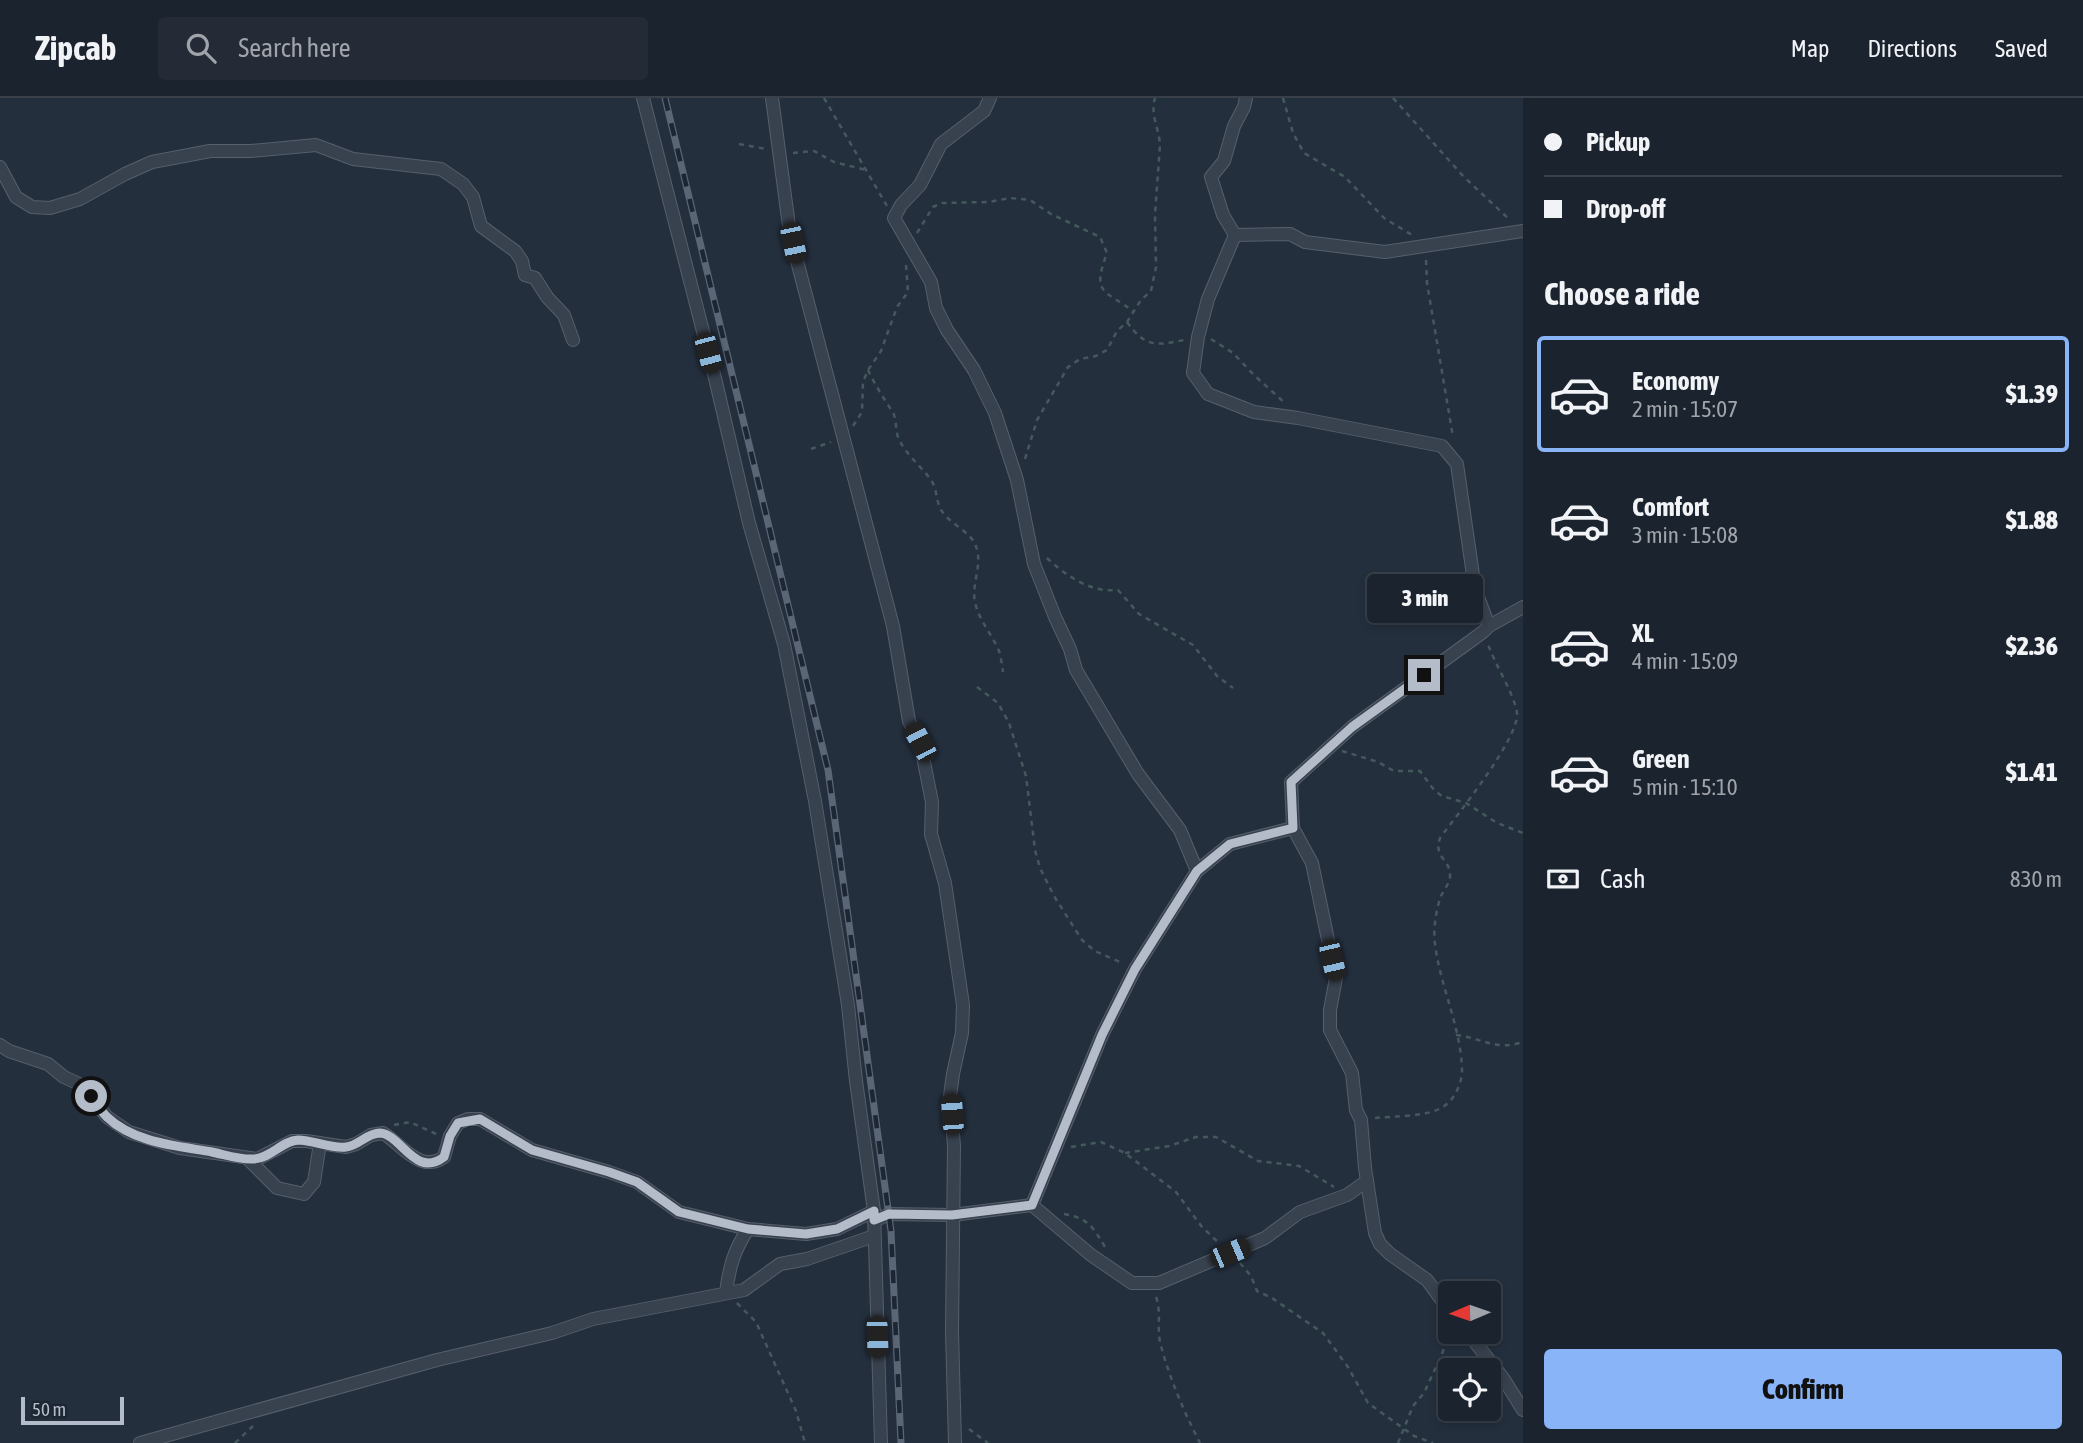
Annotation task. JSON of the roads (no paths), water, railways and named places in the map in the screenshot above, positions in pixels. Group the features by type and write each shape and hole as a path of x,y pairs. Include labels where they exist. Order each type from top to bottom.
{"street":[{"path":"643,98 715,378 749,523 784,644 815,801 848,1005 874,1216 881,1443"},
{"path":"772,98 792,238 892,626 909,721 920,742 932,802 931,834 945,883 963,1005 962,1033 950,1096 954,1146 952,1215 955,1443"},
{"path":"990,98 977,117 941,144 920,185 901,205 894,218 930,282 936,308 947,330 974,370 995,413 1017,480 1034,564 1070,649 1076,670 1138,774 1180,830 1197,871"},
{"path":"1234,235 1223,215 1211,177 1224,161 1245,98"},
{"path":"0,167 5,190 32,207 50,208 80,199 125,173 152,162 210,151 251,151 316,145 353,159 442,169 463,184 473,197 481,226 516,251 523,261 525,275 535,278 547,297 564,314 573,340"},
{"path":"1234,235 1290,234 1305,242 1385,252 1523,231"},
{"path":"1234,235 1208,299 1198,337 1193,373 1208,394 1254,412 1441,446 1457,464 1475,589 1486,629"},
{"path":"1438,1296 1427,1280 1380,1244 1375,1233 1361,1120 1356,1110 1352,1073 1330,1030 1330,1010 1336,978 1312,863 1293,828 1291,782 1352,727 1486,629 1523,607"},
{"path":"1032,1205 1102,1035 1135,969 1197,871 1230,844 1293,828"},
{"path":"0,1045 9,1051 48,1064 64,1077 77,1083 107,1117 129,1132 180,1148 248,1159 262,1157 292,1141 346,1147 371,1135 383,1133 413,1158 431,1163 444,1157 452,1132 458,1123 480,1119 532,1150 637,1182 679,1212 748,1229 806,1234 837,1229 874,1216 889,1214 952,1215 1032,1205 1091,1255 1132,1283 1159,1283 1265,1238 1300,1212 1347,1195 1367,1181"},
{"path":"248,1159 277,1188 304,1194 314,1181 320,1143"},
{"path":"726,1293 730,1263 748,1229"},
{"path":"140,1443 437,1360 552,1333 593,1320 749,1288 780,1264 814,1257 874,1236"},
{"path":"1477,1344 1523,1410"}],"railway":[{"path":"665,98 828,770 891,1231 901,1443"}]}
